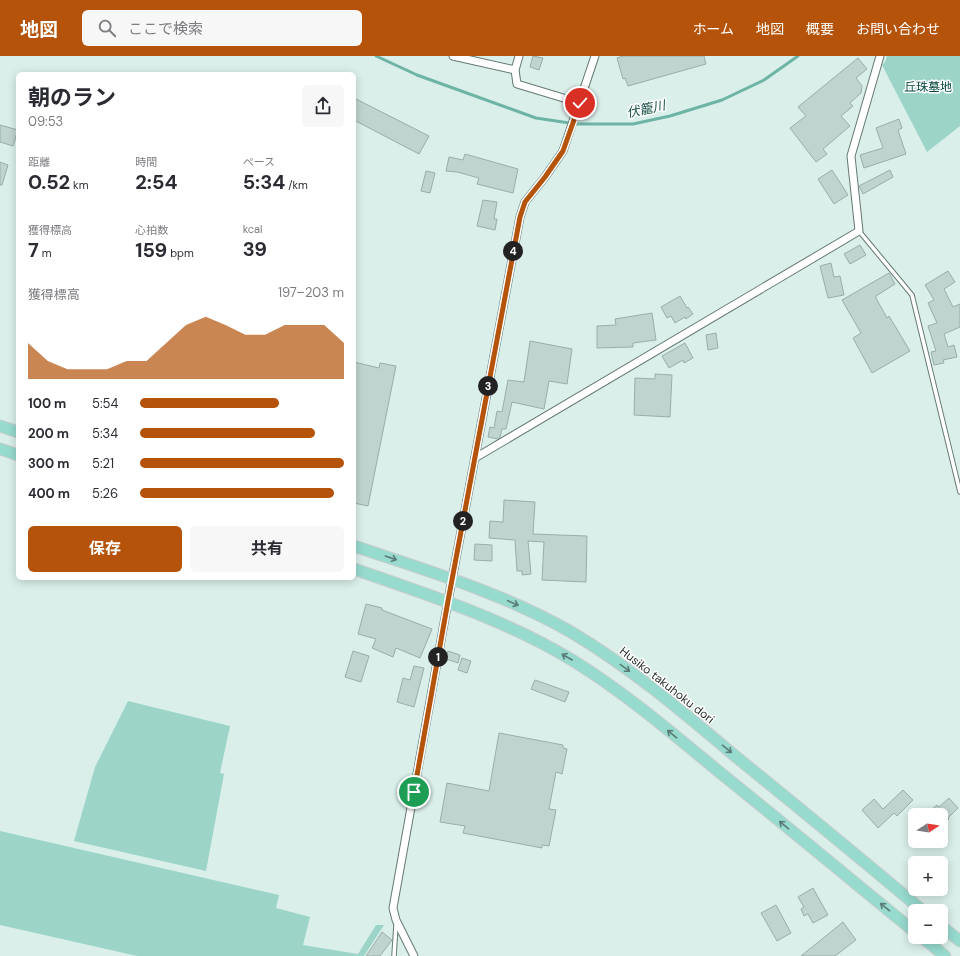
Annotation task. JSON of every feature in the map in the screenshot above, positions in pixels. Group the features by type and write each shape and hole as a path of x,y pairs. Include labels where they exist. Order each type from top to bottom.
{"main road":[{"path":"0,426 16,431"},
{"path":"0,449 16,454"},
{"name":"Husiko takuhoku dori","path":"356,547 452,579 493,595 571,632 643,681 915,904"},
{"path":"356,570 448,601 498,621 573,661 607,683 659,723 908,926"},
{"path":"948,932 960,941"},
{"path":"930,944 945,956"}],"street":[{"path":"453,56 468,57 515,70"},
{"path":"519,56 515,70 517,84 579,105"},
{"path":"414,956 396,920 393,908 452,579 520,217 525,202 563,151 595,56"},
{"path":"475,458 859,231 851,156 880,56"}],"lane":[{"path":"859,231 912,295 960,492"},
{"path":"394,956 396,920"}],"green space":[{"name":"丘珠墓地","path":"887,56 960,56 960,126 927,152 882,65"},
{"path":"128,701 230,726 220,773 224,774 206,871 74,841 95,767"},
{"path":"0,831 279,895 276,908 310,917 303,945 358,954 376,925 384,925 364,956 137,956 0,925"}],"building":[{"path":"533,56 543,58 539,70 530,67"},
{"path":"623,56 704,56 706,64 628,86 625,78 623,79 617,58"},
{"path":"858,58 867,69 856,78 862,86 861,93 850,103 853,106 841,116 850,126 823,149 827,154 816,162 790,128 806,116 798,107"},
{"path":"356,99 429,136 419,154 356,121"},
{"path":"899,119 902,128 898,130 906,154 864,168 860,155 883,148 876,128"},
{"path":"0,125 16,129 16,136 13,146 0,142"},
{"path":"465,154 518,169 513,193 477,184 479,178 457,172 446,171 449,157 463,160"},
{"path":"0,162 8,165 2,185 0,185"},
{"path":"832,170 848,195 834,204 818,179"},
{"path":"890,170 893,177 863,194 859,186"},
{"path":"426,171 435,173 430,193 421,191"},
{"path":"483,200 497,202 494,219 497,219 495,230 477,226"},
{"path":"860,245 866,255 850,264 844,254"},
{"path":"831,263 834,277 840,276 844,295 828,298 820,266"},
{"path":"948,271 955,282 944,289 953,307 960,304 960,327 944,334 948,347 954,345 957,357 943,360 944,363 934,365 931,352 936,351 928,326 937,323 928,303 934,300 925,285"},
{"path":"889,273 895,284 876,296 876,298 887,318 889,316 910,351 872,373 853,338 861,333 842,300"},
{"path":"680,296 687,308 688,307 693,314 686,319 685,317 675,323 671,316 667,318 661,307"},
{"path":"652,313 656,340 633,343 633,347 597,348 597,326 616,325 615,319"},
{"path":"716,333 718,348 708,350 706,335"},
{"path":"530,341 572,349 567,384 549,381 544,409 512,402 506,429 502,429 498,439 488,437 490,427 494,428 497,411 502,412 508,380 524,382"},
{"path":"685,343 693,358 684,363 683,360 669,368 662,356"},
{"path":"356,362 379,368 380,363 396,366 368,506 356,503"},
{"path":"655,374 672,375 670,417 634,415 635,378 655,379"},
{"path":"504,500 535,502 533,534 587,536 586,582 542,580 544,542 528,541 531,574 522,575 522,571 517,571 515,540 489,538 490,521 503,522"},
{"path":"475,544 492,545 492,561 474,560"},
{"path":"366,604 382,608 382,610 432,629 420,658 396,648 393,657 372,648 376,639 358,634"},
{"path":"353,651 369,656 361,682 345,677"},
{"path":"448,651 460,655 458,663 446,659"},
{"path":"462,658 471,661 467,673 458,670"},
{"path":"414,666 424,668 414,707 397,702 403,678 410,680"},
{"path":"535,680 569,692 565,702 531,689"},
{"path":"499,733 563,745 563,748 567,749 562,774 556,772 549,809 556,810 549,846 542,845 542,848 463,833 465,826 440,822 447,783 489,791"},
{"path":"903,790 913,800 897,816 894,813 878,828 862,810 874,799 883,809"},
{"path":"949,798 958,808 948,818 948,808 933,808 937,805 939,807"},
{"path":"813,888 828,915 813,923 808,914 804,916 801,909 804,907 798,897"},
{"path":"776,905 791,933 777,941 761,913"},
{"path":"843,922 856,940 835,956 801,956"},
{"path":"382,932 392,940 380,956 366,956"}],"waterway":[{"name":"伏籠川","path":"376,56 417,75 536,118 576,124 633,124 670,116 722,100 764,80 798,56"}],"route":[{"path":"414,792 452,579 520,217 525,202 563,151 580,103"}]}
